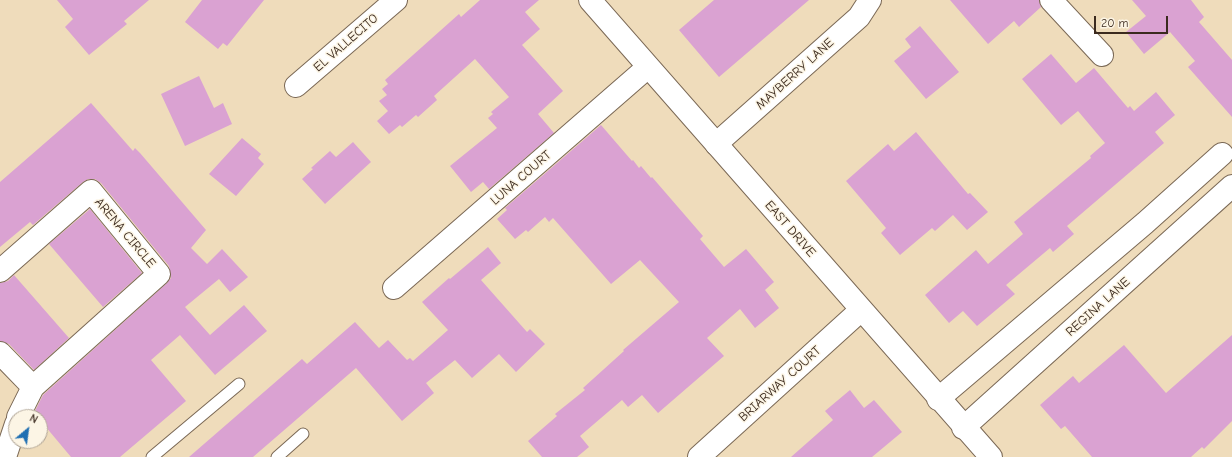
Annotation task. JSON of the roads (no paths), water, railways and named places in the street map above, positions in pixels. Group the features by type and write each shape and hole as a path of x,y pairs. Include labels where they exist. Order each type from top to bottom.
{"street":[{"name":"EL VALLECITO","path":"296,86 396,0"},
{"name":"EAST DRIVE","path":"590,0 963,428 991,457"},
{"name":"MAYBERRY LANE","path":"716,144 859,16 870,0"},
{"path":"1051,0 1102,55"},
{"name":"LUNA COURT","path":"394,288 648,67"},
{"path":"938,399 1146,223 1222,154"},
{"name":"REGINA LANE","path":"963,428 1232,186"},
{"name":"ARENA CIRCLE","path":"0,271 91,192 159,274 33,388 22,409"},
{"name":"BRIARWAY COURT","path":"699,457 861,310"},
{"path":"0,354 33,388"}],"lane":[{"path":"152,457 239,384"},
{"path":"276,457 303,434"}]}
